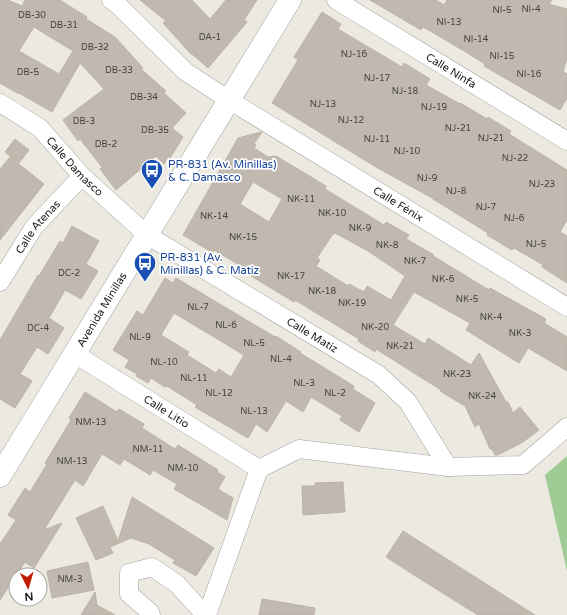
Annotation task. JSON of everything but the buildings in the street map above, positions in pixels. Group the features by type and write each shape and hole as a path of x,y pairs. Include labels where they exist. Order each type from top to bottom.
{"street":[{"path":"111,0 117,4 186,72 229,100"},
{"name":"Avenida Minillas","path":"0,476 290,0"},
{"name":"Calle Ninfa","path":"336,0 567,141"},
{"name":"Calle Fénix","path":"229,100 567,307"},
{"name":"Calle Damasco","path":"0,102 40,128 82,176 147,235"},
{"name":"Calle Atenas","path":"0,282 34,227 82,176"},
{"name":"Calle Matiz","path":"147,235 379,374 408,402 448,467"},
{"name":"Calle Litio","path":"74,354 259,469"},
{"path":"151,615 150,612 129,594 129,573 152,567 177,584 206,615 259,469 299,449 448,467 523,465 567,427"}],"green space":[{"path":"567,456 567,571 545,475"}],"place":[{"name":"PR-831 (Av. Minillas) & C. Damasco","path":"152,190"},
{"name":"PR-831 (Av. Minillas) & C. Matiz","path":"145,282"}]}
